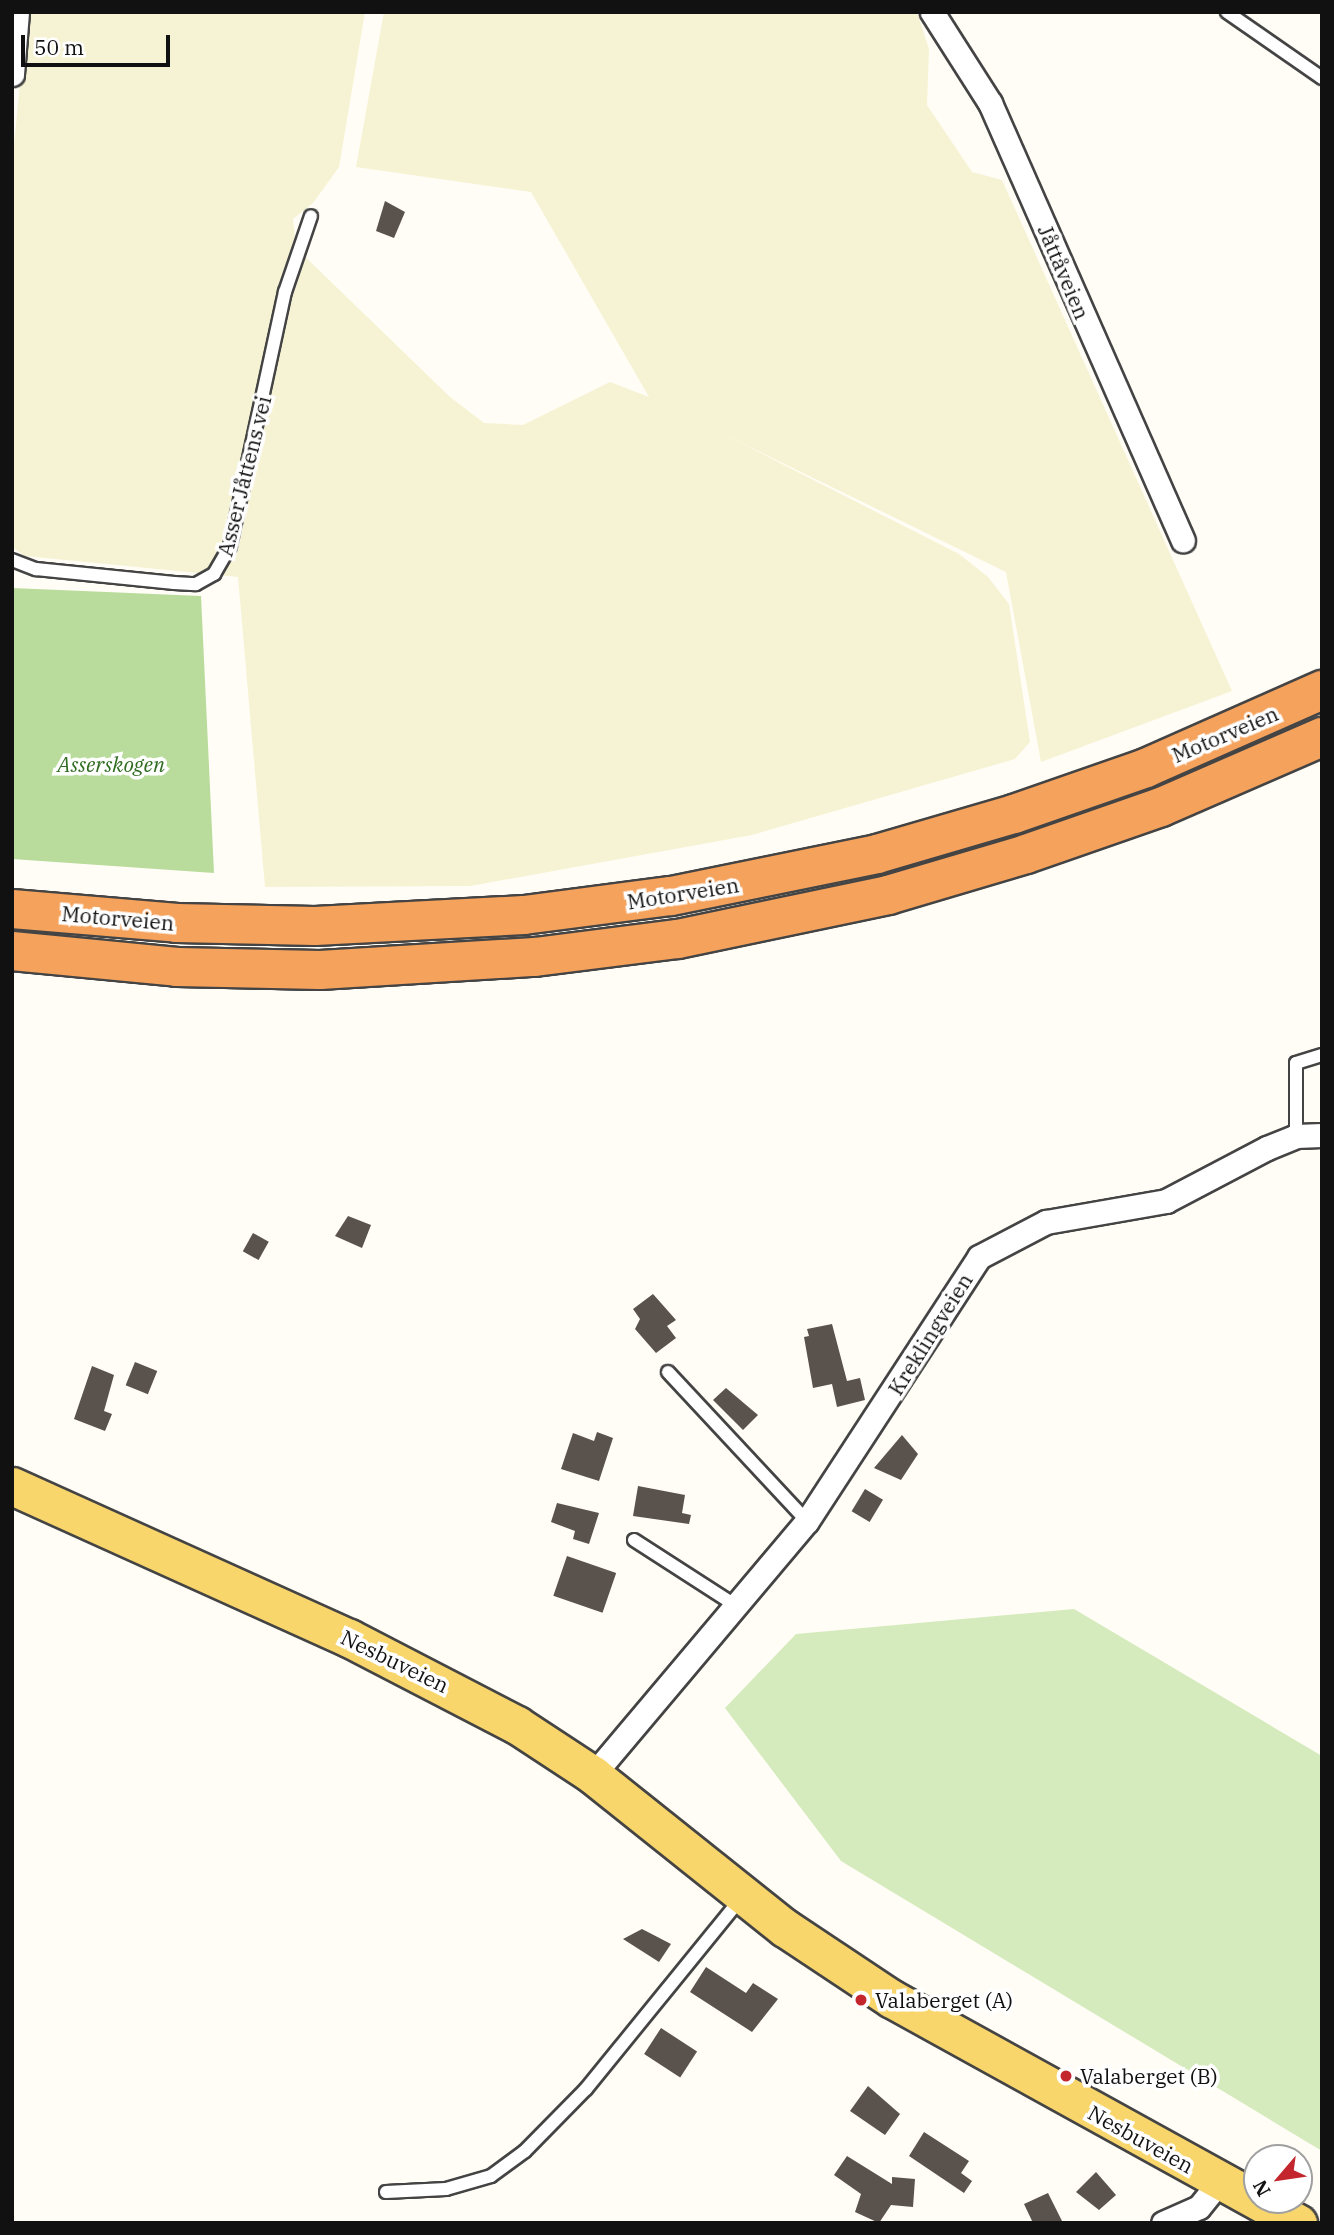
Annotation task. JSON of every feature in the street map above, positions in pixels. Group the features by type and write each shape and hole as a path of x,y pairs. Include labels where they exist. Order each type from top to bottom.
{"highway":[{"name":"Motorveien","path":"12,909 177,923 327,926 524,915 671,896 877,853 1014,814 1146,768 1322,690"},
{"name":"Motorveien","path":"12,951 165,966 320,970 523,958 678,939 818,911 1003,862 1161,807 1322,737"}],"main road":[{"name":"Nesbuveien","path":"12,1486 349,1638 517,1725 593,1775 743,1895 892,1999 1297,2223"}],"street":[{"path":"12,74 17,12"},
{"name":"Jåttåveien","path":"932,12 990,103 1183,540"},
{"name":"Kreklingveien","path":"593,1775 807,1521 979,1257 1046,1222 1166,1201 1296,1136 1322,1135"},
{"name":"Nesbuveien","path":"1163,2223 1199,2207 1219,2182"}],"lane":[{"path":"1227,12 1322,78"},
{"name":"Asser Jåttens vei","path":"12,561 36,569 186,584 214,574 230,546 285,292 311,216"},
{"path":"1296,1136 1296,1063 1322,1055"},
{"path":"668,1372 807,1521"},
{"path":"634,1540 735,1605"},
{"path":"386,2192 446,2189 491,2176 525,2151 586,2089 743,1895"}],"shaded area":[{"path":"27,12 365,12 339,167 313,203 293,219 296,248 450,397 484,423 523,425 610,382 649,397 531,192 356,167 384,12 917,12 929,49 927,105 972,172 1002,180 1232,691 1041,762 1006,572 723,434 959,554 988,577 1009,604 1030,742 1015,759 752,835 470,886 265,887 238,577 25,556 12,547 12,165"}],"green space":[{"name":"Asserskogen","path":"12,588 201,596 214,873 12,859"},
{"path":"1074,1609 1322,1756 1322,2151 841,1861 725,1708 796,1634"}],"building":[{"path":"385,201 405,212 394,238 376,231"},
{"path":"348,1216 371,1225 362,1248 335,1236"},
{"path":"253,1233 269,1242 259,1260 243,1251"},
{"path":"653,1294 676,1320 667,1326 676,1338 656,1353 635,1329 640,1319 633,1309"},
{"path":"832,1324 847,1381 860,1378 865,1400 837,1407 832,1384 813,1388 804,1337 809,1336 807,1329"},
{"path":"135,1362 157,1371 148,1394 126,1385"},
{"path":"92,1366 114,1375 104,1411 112,1414 105,1431 74,1419"},
{"path":"726,1388 758,1415 743,1430 713,1400"},
{"path":"597,1432 613,1438 599,1481 561,1469 573,1433 594,1441"},
{"path":"902,1435 918,1454 901,1480 874,1468"},
{"path":"638,1486 685,1495 682,1513 691,1515 689,1524 633,1516"},
{"path":"865,1489 883,1500 870,1522 852,1511"},
{"path":"557,1503 599,1513 589,1544 573,1539 575,1531 551,1522"},
{"path":"567,1556 616,1573 602,1613 553,1596"},
{"path":"642,1929 671,1944 659,1962 623,1939"},
{"path":"706,1967 746,1993 753,1983 778,1999 752,2032 690,1992"},
{"path":"661,2028 697,2051 680,2077 644,2054"},
{"path":"868,2086 900,2114 885,2135 850,2111"},
{"path":"924,2132 969,2161 961,2173 972,2181 964,2193 909,2156"},
{"path":"847,2156 892,2184 892,2177 915,2179 913,2207 891,2205 879,2223 855,2212 861,2194 834,2175"},
{"path":"1096,2172 1116,2195 1099,2210 1076,2192"},
{"path":"1048,2193 1063,2223 1033,2223 1024,2204"}],"place":[{"name":"Valaberget (A)","path":"861,2000"},
{"name":"Valaberget (B)","path":"1066,2076"}]}
